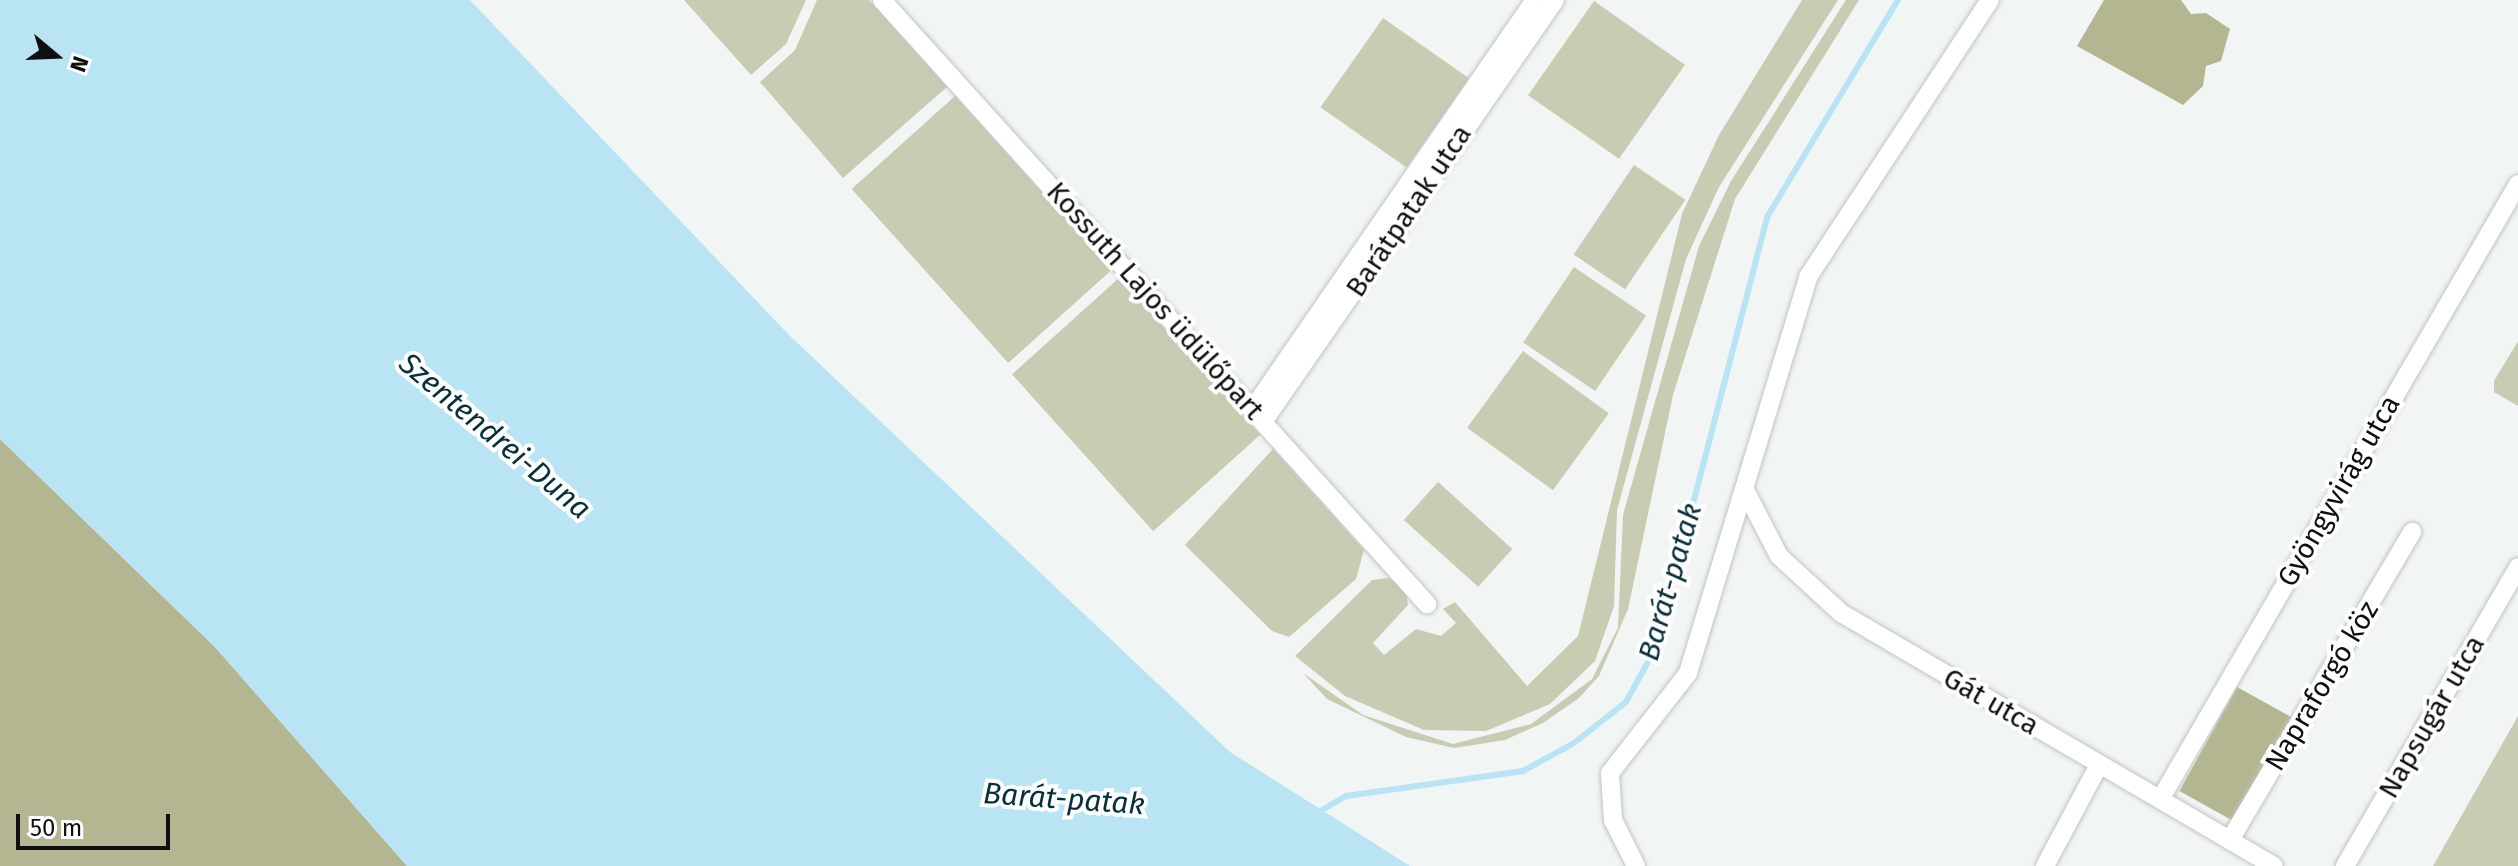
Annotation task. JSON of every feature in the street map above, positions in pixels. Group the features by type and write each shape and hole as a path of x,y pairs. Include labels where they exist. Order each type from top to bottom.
{"street":[{"name":"Kossuth Lajos üdülőpart","path":"882,0 1427,604"},
{"name":"Barátpatak utca","path":"1257,416 1535,0"},
{"name":"Barátpatak utca","path":"1257,416 1555,0"},
{"path":"1636,866 1613,820 1609,789 1616,761 1664,711 1688,673 1747,494 1808,277 1990,0"},
{"name":"Gyöngyvirág utca","path":"2161,798 2518,184"},
{"name":"Gát utca","path":"1747,494 1779,556 1841,613 2274,866"},
{"name":"Napraforgó köz","path":"2230,840 2412,532"},
{"name":"Napsugár utca","path":"2345,866 2518,567"},
{"path":"2045,866 2099,765"}],"green space":[{"path":"684,0 806,0 786,44 751,75"},
{"path":"817,0 869,0 947,87 843,178 760,82 795,50"},
{"path":"1802,0 1838,0 1719,187 1686,259 1617,510 1614,606 1595,661 1550,704 1486,731 1424,730 1345,696 1295,656 1372,580 1388,578 1405,588 1408,605 1373,643 1384,655 1416,629 1441,636 1456,623 1443,609 1455,602 1527,686 1578,636 1682,214 1719,135"},
{"path":"1846,0 1859,0 1735,199 1673,395 1628,609 1599,676 1579,698 1543,723 1505,740 1454,748 1406,737 1327,699 1303,673 1363,715 1453,744 1531,724 1592,679 1618,628 1623,515 1699,246 1731,181"},
{"path":"2104,0 2181,0 2191,14 2206,13 2230,29 2221,61 2206,66 2203,86 2183,105 2077,46"},
{"path":"1594,1 1685,65 1619,159 1528,95"},
{"path":"1383,18 1469,78 1406,168 1320,107"},
{"path":"955,96 1112,270 1008,363 852,189"},
{"path":"1634,165 1685,200 1625,289 1574,255"},
{"path":"1574,267 1646,316 1595,391 1523,342"},
{"path":"1119,278 1260,435 1153,531 1012,374"},
{"path":"2518,341 2518,406 2494,392 2494,381"},
{"path":"1523,351 1609,413 1553,490 1467,428"},
{"path":"0,439 215,647 407,866 0,866"},
{"path":"1273,449 1364,550 1356,579 1289,637 1272,631 1185,545"},
{"path":"1438,482 1512,549 1478,587 1404,520"},
{"path":"2237,687 2296,720 2239,824 2179,791"},
{"path":"2518,716 2518,866 2433,866"}],"water":[{"name":"Szentendrei-Duna","path":"0,0 470,0 789,335 1230,752 1410,866 407,866 215,647 0,439"}],"waterway":[{"name":"Barát-patak","path":"1315,814 1346,796 1523,771 1574,743 1626,702 1656,647 1767,217 1898,0"}]}
